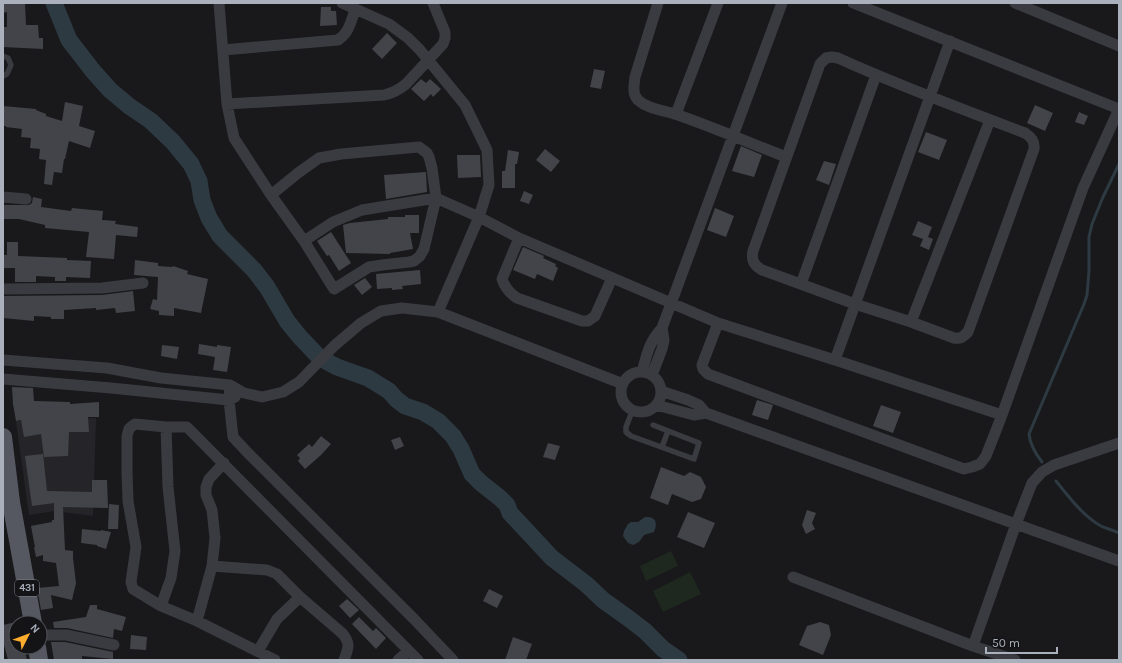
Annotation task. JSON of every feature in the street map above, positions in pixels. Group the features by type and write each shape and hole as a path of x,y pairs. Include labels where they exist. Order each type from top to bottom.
{"main road":[{"name":"431","path":"3,437 7,501 31,615"}],"street":[{"path":"219,3 224,50 227,104 234,138 271,195 304,241 334,289 369,267 382,264 414,261 420,256 424,249 436,198 429,157 427,153 419,147 341,154 319,158 271,195"},
{"path":"342,3 389,24 408,38 465,105 486,150 489,185 479,217 438,312"},
{"path":"227,104 384,95 393,93 400,89 443,44 445,32 433,3"},
{"path":"658,3 635,77 634,96 647,106 676,114 786,157"},
{"path":"676,114 718,3"},
{"path":"647,373 662,349 664,340 662,328 782,3"},
{"path":"718,323 702,365 703,369 708,374 964,469 980,464 986,456 1083,188 1119,109 853,3"},
{"path":"1015,3 1119,46"},
{"path":"224,50 338,40 347,32 355,10"},
{"path":"835,360 950,41"},
{"path":"826,58 838,58 876,75 1025,133 1033,140 1034,149 968,332 959,339 855,304 762,270 753,262 753,251 820,64 826,58"},
{"path":"800,284 876,75"},
{"path":"911,322 990,120"},
{"path":"3,197 26,198"},
{"path":"304,241 333,222 362,210 436,198 479,217 518,238 718,323 1002,415"},
{"path":"518,238 502,279 504,286 509,293 517,298 582,321 588,321 595,316 612,278"},
{"path":"3,289 102,288 143,283"},
{"path":"3,360 108,368 161,378 230,385 244,393 262,397 283,392 299,382 334,346 361,323 381,312 402,308 438,312 623,384"},
{"path":"636,372 647,373 657,380 660,385 661,391 659,401 651,409 645,411 633,410 624,401 622,396 621,390 623,384 630,375 636,372"},
{"path":"135,390 137,373"},
{"path":"3,379 135,390 229,400 244,393"},
{"path":"230,385 229,400 233,437 453,660"},
{"path":"661,391 699,405 706,413 1119,561"},
{"path":"656,405 694,415 706,413"},
{"path":"275,660 197,621 161,606 133,589 133,564 136,547 128,501 127,472 127,436 129,429 132,426 136,424 166,427 188,427 418,660"},
{"path":"161,606 171,578 175,551 168,488 166,427"},
{"path":"973,646 1016,524 1032,484 1042,472 1054,465 1119,444"},
{"path":"197,621 212,566 215,538 212,510 206,495 206,487 209,478 224,463"},
{"path":"212,566 267,570 278,574 300,597 343,634 349,644 344,660"},
{"path":"793,577 973,646 1015,660"},
{"path":"258,651 277,619 300,597"},
{"path":"48,635 66,635 114,645"},
{"path":"398,660 408,651"}],"lane":[{"path":"3,56 8,58 11,65 7,74 3,76"},
{"path":"633,410 626,427 626,432 631,436 694,459 699,443 653,425"},
{"path":"662,447 668,431"}],"shaded area":[{"path":"96,418 93,516 54,511 29,515 16,421"},
{"path":"645,517 654,519 656,526 654,532 644,535 639,542 633,545 628,543 623,536 628,524 631,522 638,522"}],"green space":[{"path":"671,551 678,566 646,581 640,566"},
{"path":"690,572 701,594 663,612 653,591"}],"building":[{"path":"3,3 25,3 26,25 38,25 39,38 43,38 43,49 3,47 3,27 7,27 7,12 3,13"},
{"path":"321,7 331,7 331,11 336,11 337,25 320,26"},
{"path":"387,33 397,43 382,59 372,49"},
{"path":"594,69 605,71 601,89 590,87"},
{"path":"421,79 426,83 430,79 441,89 433,97 431,94 424,101 411,89"},
{"path":"65,102 83,106 79,126 95,131 90,148 69,141 62,173 54,172 52,185 44,184 46,160 39,159 40,149 30,148 31,138 21,137 22,129 3,126 3,106 36,109 46,114 46,116 62,121"},
{"path":"1035,105 1053,113 1045,131 1027,123"},
{"path":"1079,112 1088,116 1084,125 1075,122"},
{"path":"926,132 947,140 939,160 918,152"},
{"path":"741,146 762,155 754,177 732,171"},
{"path":"545,149 560,161 551,172 536,160"},
{"path":"508,150 519,152 517,164 515,164 515,188 502,188 502,171 505,171"},
{"path":"457,155 480,155 481,177 458,178"},
{"path":"824,161 836,164 829,185 816,180"},
{"path":"426,172 427,192 386,199 384,175"},
{"path":"524,191 533,195 529,204 520,201"},
{"path":"33,197 42,199 41,207 71,211 72,208 103,211 102,220 116,221 115,224 138,227 137,237 116,235 114,259 86,257 89,232 45,228 45,225 19,219 3,219 3,205 29,205 32,203"},
{"path":"715,208 734,216 726,237 707,230"},
{"path":"405,215 419,215 419,233 410,233 413,249 390,254 346,253 343,225 388,219 388,217 405,217"},
{"path":"918,221 932,227 928,237 933,239 929,250 920,246 923,239 912,235"},
{"path":"331,232 351,263 339,271 329,255 327,256 317,241"},
{"path":"7,242 18,242 18,256 67,258 67,260 91,261 90,278 66,277 66,281 55,281 55,277 36,276 36,282 15,282 15,268 3,268 3,255 7,255"},
{"path":"523,247 544,256 543,258 556,264 555,266 558,268 553,281 537,274 535,279 513,270"},
{"path":"135,260 158,263 158,266 173,266 188,271 187,274 208,279 201,313 174,308 174,316 159,315 159,311 150,309 153,299 157,300 158,277 134,275"},
{"path":"420,270 421,284 402,286 403,289 377,289 376,274"},
{"path":"365,278 372,287 362,295 354,285"},
{"path":"133,291 135,311 116,313 115,308 96,310 96,308 64,310 64,319 51,319 51,317 34,316 34,321 3,318 3,296 102,295"},
{"path":"199,344 217,347 217,345 231,347 227,372 213,370 215,357 198,354"},
{"path":"162,345 179,347 177,359 161,356"},
{"path":"12,387 33,388 34,401 70,402 70,404 99,402 99,417 88,417 89,432 69,432 68,456 44,457 41,434 24,437 21,420 16,421"},
{"path":"757,400 773,405 768,420 752,415"},
{"path":"881,405 901,412 893,433 873,426"},
{"path":"321,436 331,444 305,469 298,461 300,458 297,455 309,444 312,447"},
{"path":"400,437 404,446 395,450 391,440"},
{"path":"548,443 560,446 555,460 543,457"},
{"path":"43,454 47,491 92,492 92,480 107,480 108,508 63,507 65,550 73,551 76,583 72,600 51,595 53,608 41,610 37,588 59,586 56,563 43,561 43,555 36,557 31,526 52,522 52,520 54,520 54,503 32,506 25,456"},
{"path":"661,467 684,476 690,472 701,477 706,487 701,499 692,502 672,494 668,505 650,498"},
{"path":"109,504 119,505 118,529 108,529"},
{"path":"807,510 816,513 812,523 815,529 806,534 802,525"},
{"path":"688,512 715,523 704,548 677,537"},
{"path":"82,529 111,532 106,549 97,545 81,543"},
{"path":"489,589 503,596 497,608 483,601"},
{"path":"347,599 359,610 350,618 339,606"},
{"path":"90,605 97,605 97,609 126,617 122,631 114,629 113,638 67,628 54,628 53,622 86,617"},
{"path":"359,617 373,631 376,628 386,638 376,649 352,624"},
{"path":"820,622 829,625 831,635 823,655 799,645 807,626"},
{"path":"8,624 8,655 26,655 27,660 8,660 3,641 3,625"},
{"path":"131,635 147,637 146,650 130,649"},
{"path":"513,637 532,644 526,660 505,660"},
{"path":"51,642 65,642 113,652 113,659 82,656 82,660 54,660"}],"waterway":[{"path":"54,3 69,40 93,71 110,90 129,106 151,121 173,142 191,164 199,181 202,200 209,218 220,236 254,270 267,287 287,321 317,355 337,367 368,378 389,391 405,406 423,412 438,421 453,436 461,449 472,474 507,505 510,513 552,558 586,584 603,600 645,631 663,649 679,660"},
{"path":"1042,462 1033,449 1029,434 1084,304 1087,295 1089,237 1092,224 1119,164"},
{"path":"1056,481 1077,506 1094,522 1119,533"}]}
